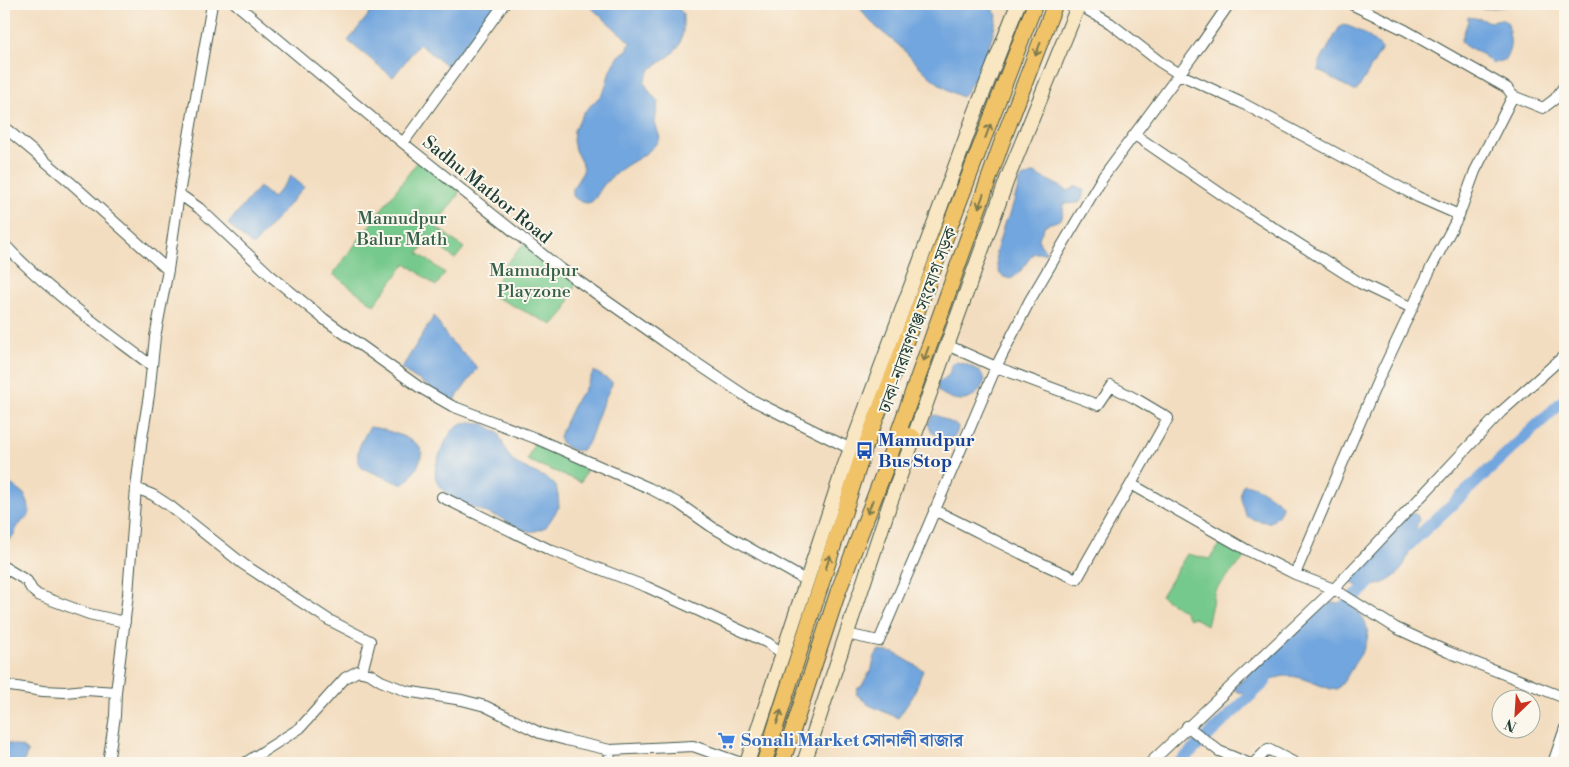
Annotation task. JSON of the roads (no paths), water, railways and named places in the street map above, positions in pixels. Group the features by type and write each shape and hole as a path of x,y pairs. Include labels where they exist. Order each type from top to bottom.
{"main road":[{"name":"ঢাকা-নারায়ণগঞ্জ সংযোগ সড়ক","path":"764,763 857,452 1035,4"},
{"name":"ঢাকা-নারায়ণগঞ্জ সংযোগ সড়ক","path":"782,763 838,592 898,433 1002,142 1056,4"},
{"path":"898,433 913,438"}],"street":[{"path":"108,763 125,622 136,488 152,366 212,4"},
{"name":"Sadhu Matbor Road","path":"236,4 403,143 557,266 750,399 857,452"},
{"path":"403,143 504,4"},
{"path":"747,763 807,581 857,452 974,116 1018,4"},
{"path":"804,763 913,438 1008,177 1079,4 1110,23 1160,62 1180,74 1242,104 1418,197 1459,215"},
{"path":"846,634 879,641 996,367 1030,300 1102,178 1180,74 1229,4"},
{"path":"1351,4 1405,30 1490,78 1507,88 1513,96 1543,108 1555,99 1565,85"},
{"path":"1295,574 1360,420 1432,266 1459,215 1475,171 1513,96"},
{"path":"4,127 70,182 168,270"},
{"path":"1135,135 1227,198 1360,283 1412,308"},
{"path":"179,194 199,208 278,283 348,337 419,387 452,406 535,438 649,488 678,503 712,527 807,581"},
{"path":"4,244 19,260 72,305 152,366"},
{"path":"934,510 1040,564 1077,579 1168,418 1111,386 1098,405 996,367 947,345"},
{"path":"1150,763 1334,589 1501,412 1565,355"},
{"path":"1131,484 1247,550 1295,574 1334,589 1396,628 1448,652 1565,698"},
{"path":"136,488 170,506 243,564 329,620 370,641 362,672"},
{"path":"442,497 550,550 647,587 697,610 768,643 783,654"},
{"path":"4,567 28,581 32,590 38,595 89,614 125,622"},
{"path":"245,763 300,728 345,678 358,671 370,674 381,681 406,691 462,700 485,706 540,733 610,750 693,746 741,763"},
{"path":"4,685 42,691 65,692 86,690 116,692"},
{"path":"1188,726 1219,751 1248,763"},
{"path":"1553,763 1565,728"},
{"path":"1254,763 1268,749 1295,763"},
{"path":"609,763 610,750"}],"water":[{"path":"366,4 396,4 407,12 414,4 497,4 447,66 419,44 393,77 348,41 373,9"},
{"path":"587,4 673,4 683,13 683,32 680,44 672,54 650,70 644,82 658,101 655,123 660,138 645,154 611,177 593,201 586,203 573,196 573,188 583,172 583,166 573,141 574,130 584,112 604,92 610,71 619,56 628,49 630,42"},
{"path":"859,4 988,4 997,15 992,36 980,68 962,97 944,87 928,74 899,45 865,16"},
{"path":"1476,4 1509,4 1508,6 1482,9"},
{"path":"1468,17 1490,22 1501,20 1508,23 1510,45 1505,60 1493,63 1477,51 1466,47 1461,41"},
{"path":"1343,25 1364,34 1382,49 1358,89 1354,91 1318,70 1320,62 1339,28"},
{"path":"1034,173 1069,191 1076,186 1084,190 1082,199 1078,203 1064,204 1062,218 1045,225 1039,241 1046,253 1034,253 1021,270 1011,279 1000,274 997,266 996,252 1005,221 1009,217 1019,181"},
{"path":"291,176 304,187 253,246 228,224 259,187 273,198"},
{"path":"434,316 447,337 478,368 453,402 401,369"},
{"path":"955,362 973,367 985,380 981,388 971,398 965,400 952,399 938,391 937,382 947,376 951,365"},
{"path":"594,371 612,382 612,384 602,405 589,442 582,450 572,449 565,446 561,441 559,438 560,434 577,398 583,392"},
{"path":"936,415 958,426 955,436 949,438 932,433 928,424 932,416"},
{"path":"472,422 484,424 498,433 508,455 515,463 548,479 556,486 559,507 546,527 532,532 521,529 503,519 457,500 441,489 435,473 442,449 454,429 461,424"},
{"path":"370,427 409,439 419,446 422,453 417,467 403,485 362,468 359,463 359,447"},
{"path":"4,479 24,494 30,512 5,544 4,544"},
{"path":"1244,484 1259,489 1282,505 1275,519 1265,522 1246,516 1241,496"},
{"path":"1414,512 1419,520 1402,569 1386,582 1374,586 1360,587 1354,585 1349,580 1410,514"},
{"path":"1329,603 1343,603 1355,609 1363,618 1368,634 1363,651 1336,690 1298,677 1282,676 1271,680 1255,694 1237,692 1234,688 1315,610"},
{"path":"879,651 895,653 923,670 913,696 898,718 869,705 856,694 872,668 875,656"},
{"path":"4,742 22,747 28,752 23,763 4,763"}],"waterway":[{"path":"1399,554 1565,399"},
{"path":"1334,616 1376,577"},
{"path":"1179,763 1265,682"}],"place":[{"name":"Mamudpur Bus Stop","path":"864,450"},
{"name":"Sonali Market সোনালী বাজার","path":"727,740"}],"park label":[{"name":"Mamudpur Balur Math","path":"402,228"},
{"name":"Mamudpur Playzone","path":"534,280"}]}
